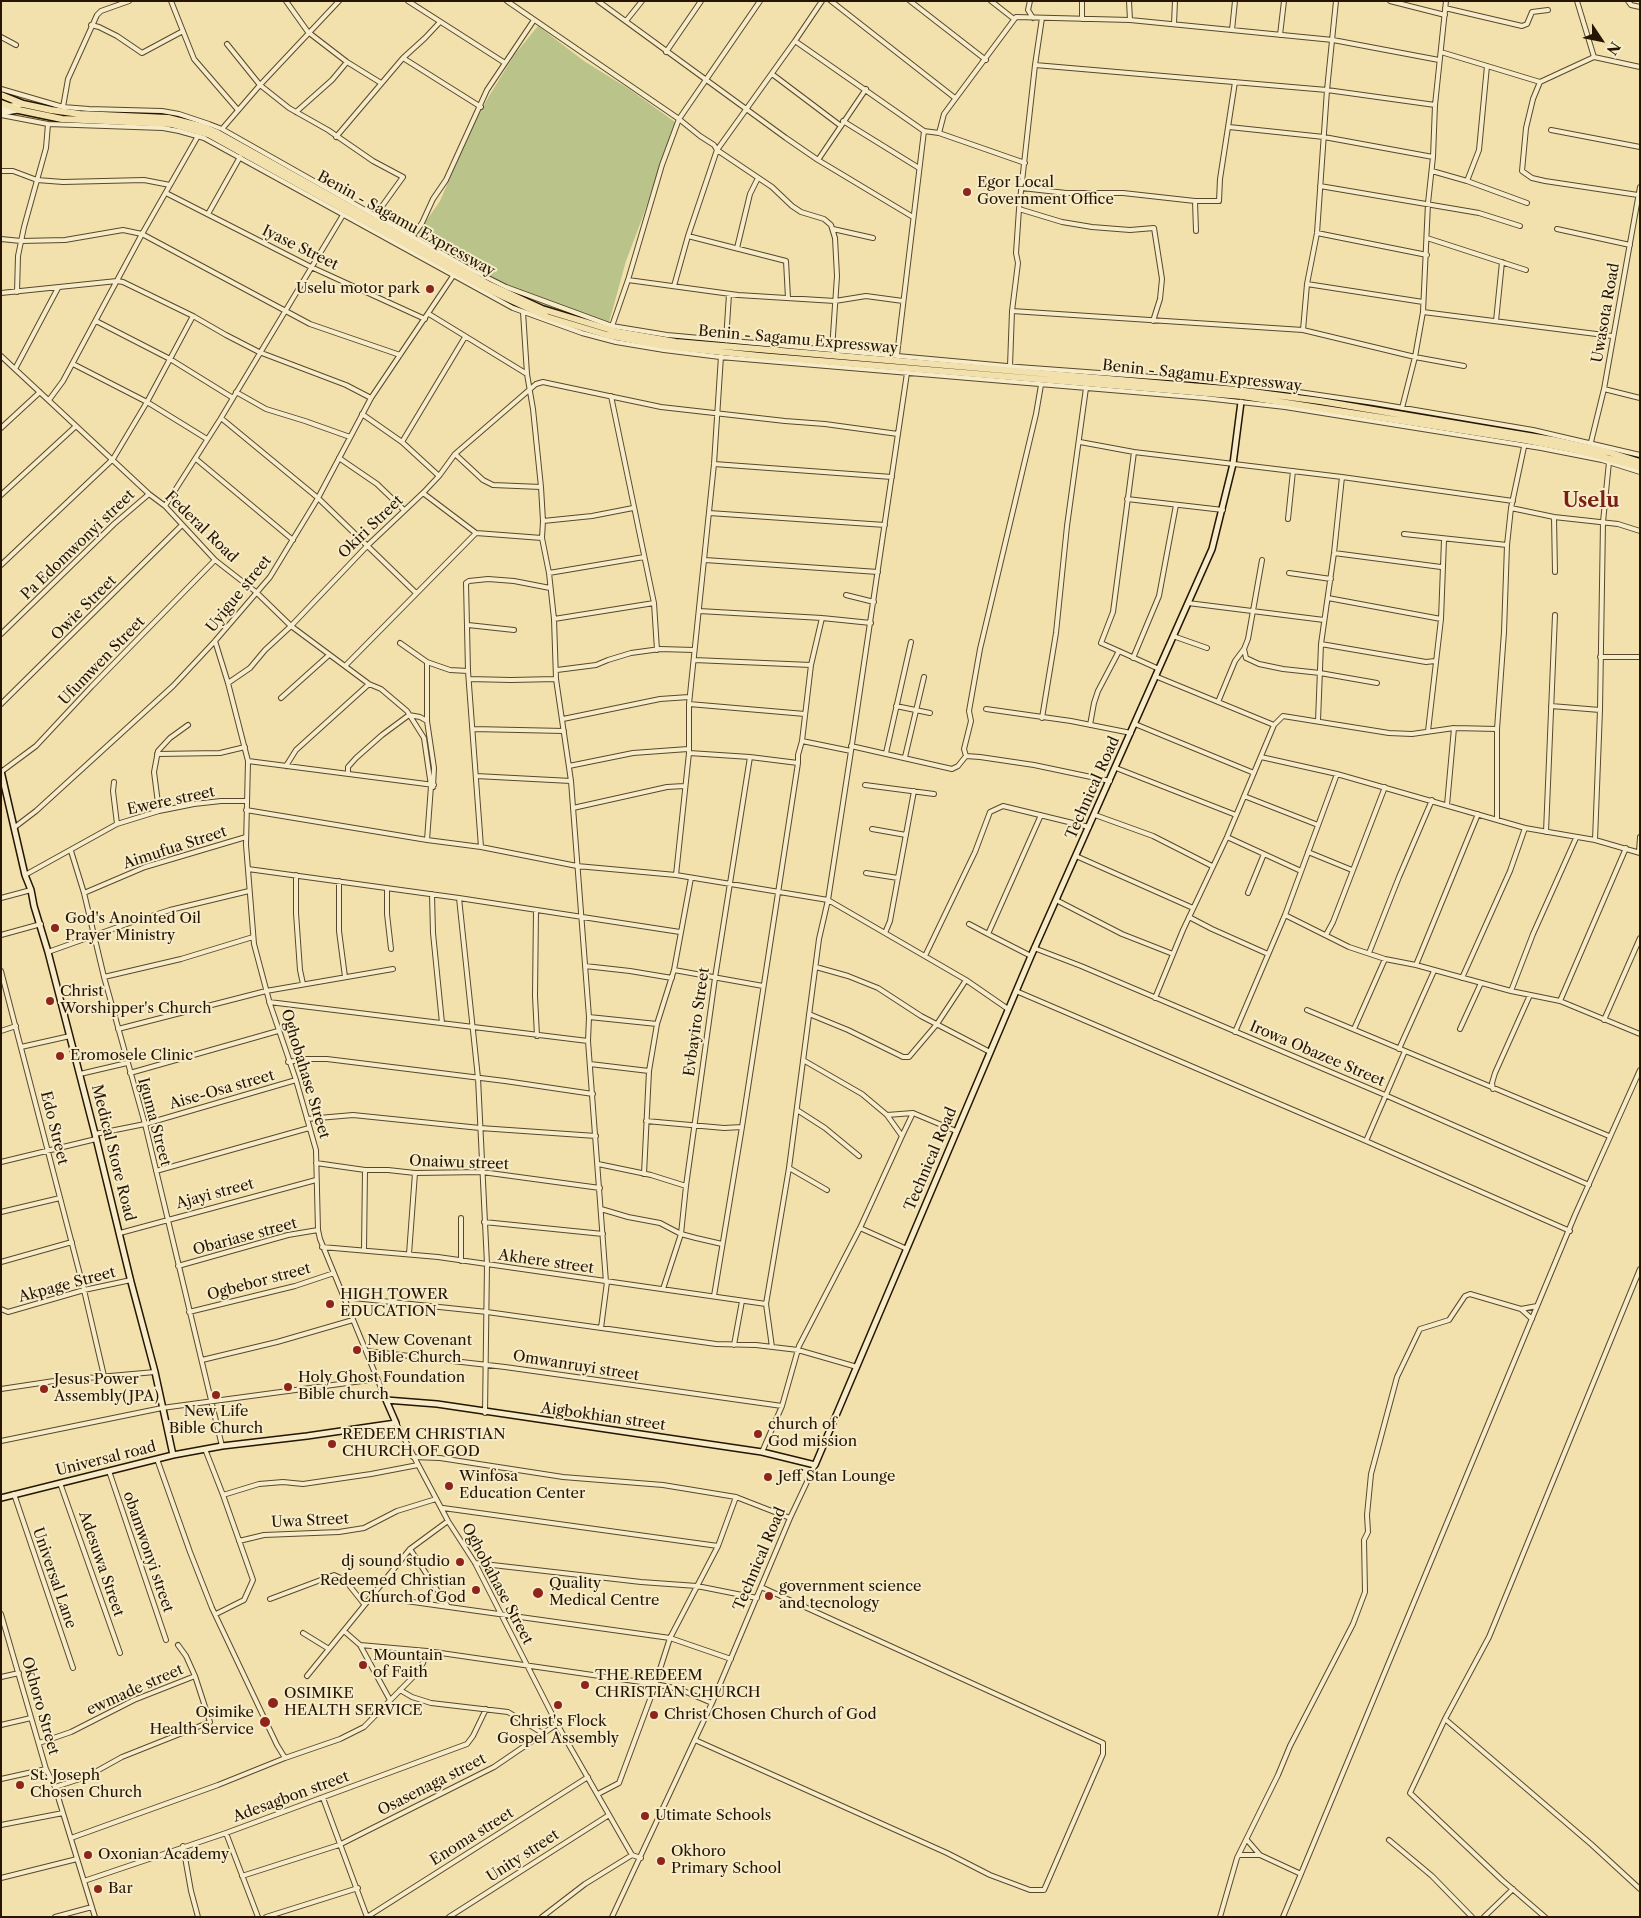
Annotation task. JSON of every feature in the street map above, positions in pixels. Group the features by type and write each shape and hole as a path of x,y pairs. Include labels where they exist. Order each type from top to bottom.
{"highway":[{"name":"Benin - Sagamu Expressway","path":"1,95 21,107 47,106 80,114 168,118 204,127 218,133 404,238 542,309 618,332 675,345 1246,391 1320,401 1553,440 1608,452 1640,462"},
{"path":"1,103 5,107 21,107 62,119 172,124 200,132 222,142 449,270 509,301 579,328 635,341 675,345 721,355 1242,396 1558,446 1640,467"}],"street":[{"path":"63,107 68,79 92,25 101,11 129,1"},
{"path":"171,1 194,58 238,110"},
{"path":"286,1 308,32 347,62 381,83"},
{"path":"222,129 308,32 339,1"},
{"path":"408,1 506,63"},
{"path":"506,1 678,119 714,145 717,150 772,187 792,206 831,225 835,238 836,276 832,350"},
{"path":"598,1 666,52 818,160 913,217"},
{"path":"626,21 642,1"},
{"path":"666,52 701,1"},
{"path":"612,326 678,119 760,1"},
{"path":"674,286 688,236 717,150 822,1"},
{"path":"831,1 955,98"},
{"path":"910,1 986,60"},
{"path":"991,1 1014,19"},
{"path":"1030,1 1028,10 1033,18"},
{"path":"1082,1 1082,19"},
{"path":"1129,1 1130,20"},
{"path":"1174,24 1175,1"},
{"path":"1232,30 1235,1"},
{"path":"1280,35 1284,1"},
{"path":"1303,330 1307,284 1317,233 1327,90 1336,1"},
{"path":"1390,1 1445,14"},
{"path":"1402,408 1415,357 1423,312 1428,203 1434,157 1435,105 1446,1"},
{"path":"1577,1 1594,57"},
{"path":"1628,1 1630,5 1640,7"},
{"path":"1446,8 1522,26 1527,24 1532,12 1548,10"},
{"path":"939,133 944,114 955,98 986,60 1014,19 1020,17 1130,20 1332,40 1439,60"},
{"path":"1010,366 1012,311 1018,263 1016,253 1019,209 1042,18"},
{"path":"412,237 422,223 433,198 446,180 487,90 534,20"},
{"path":"336,137 403,58 440,22"},
{"path":"92,25 117,36 142,54 183,31"},
{"path":"1,37 16,45"},
{"path":"795,41 866,88 924,131 939,133 1025,163"},
{"path":"227,44 260,85 296,112 373,161 403,177 375,216"},
{"path":"1441,52 1540,82 1594,57 1640,67"},
{"path":"403,58 480,107"},
{"path":"296,112 332,80 347,62"},
{"path":"1035,65 1327,90 1435,105"},
{"path":"1467,181 1479,150 1487,66"},
{"path":"772,74 841,126"},
{"path":"1022,188 1066,193 1123,193 1195,201 1220,201 1220,179 1234,82"},
{"path":"1540,82 1533,99 1526,128 1522,171 1532,178 1545,181 1638,195"},
{"path":"818,160 866,88"},
{"path":"1,89 47,106 162,111 179,114 222,129 466,267 506,287 612,326 667,335 1237,385 1325,395 1533,430 1640,455"},
{"path":"1,114 21,107"},
{"path":"1,114 48,124 163,128 198,136 240,157 453,276 523,312 582,333 616,342 664,350 1286,407 1372,418 1524,447 1541,448 1609,462 1640,472"},
{"path":"843,121 919,168"},
{"path":"17,292 18,256 46,148 48,124"},
{"path":"1229,127 1324,137 1434,157"},
{"path":"1551,130 1640,147"},
{"path":"897,355 924,131"},
{"path":"49,400 73,364 116,281 198,136"},
{"path":"208,214 240,157"},
{"path":"1,171 13,171 37,180 63,182 144,180 170,185"},
{"path":"1432,171 1527,202"},
{"path":"737,248 750,194 758,178"},
{"path":"1320,186 1485,214 1520,226"},
{"name":"Uwasota Road","path":"1590,442 1604,389 1640,187"},
{"name":"Iyase Street","path":"166,193 311,267 425,319"},
{"path":"1195,201 1196,230"},
{"path":"1019,209 1062,222 1092,227 1130,230 1154,228 1162,279 1160,299 1153,321"},
{"path":"165,506 196,459 343,215"},
{"path":"833,229 873,238"},
{"path":"1557,229 1630,245"},
{"path":"1,239 21,242 66,240 123,230 142,234 310,324 400,355"},
{"path":"1317,233 1427,255"},
{"path":"688,236 786,260 788,298"},
{"path":"1427,238 1526,270"},
{"path":"1496,321 1502,262"},
{"name":"Uyigue street","path":"15,827 36,811 174,686 215,642 270,577 318,498 371,398 453,276"},
{"path":"628,280 729,294 835,300 866,296 903,301"},
{"path":"1,293 116,281 130,284 259,352 346,385 371,398"},
{"path":"1307,284 1422,302"},
{"path":"15,369 58,288"},
{"path":"726,340 729,294"},
{"path":"1012,311 1303,330 1415,357 1464,366"},
{"path":"523,312 527,374 541,487 542,538 549,572 554,619 556,678 571,781 589,1017 588,1041 606,1282 601,1328"},
{"path":"1423,312 1612,336"},
{"path":"429,314 527,374"},
{"path":"1,565 113,459 147,402 193,316"},
{"path":"96,321 170,359 233,398"},
{"path":"402,442 465,337"},
{"path":"676,875 688,751 689,697 714,464 721,355"},
{"name":"Federal Road","path":"1,356 149,494 165,506 181,526 215,560 256,592 291,626 329,655 346,665 369,684 381,689 401,705 424,738 432,787 427,840"},
{"path":"1,363 5,360"},
{"path":"73,364 147,402 207,439"},
{"path":"772,1347 766,1304 789,1168 819,939 828,900 907,373"},
{"path":"530,388 543,382 661,407 825,424 898,434"},
{"path":"966,756 964,749 971,720 969,711 980,649 1036,414 1041,385"},
{"name":"Okiri Street","path":"228,683 250,668 264,650 291,626 367,546 439,476 455,454 530,388"},
{"path":"1042,718 1056,634 1067,526 1086,388"},
{"path":"1604,389 1640,398"},
{"path":"1,428 40,392"},
{"path":"236,392 266,409 350,438"},
{"path":"611,396 654,603 657,650"},
{"name":"Technical Road","path":"612,1917 712,1703 790,1518 857,1367 1034,948 1212,550 1233,464 1241,402"},
{"path":"362,414 402,442 439,476"},
{"path":"221,418 318,498 416,593"},
{"path":"2,493 76,426"},
{"path":"1080,442 1134,452 1342,477 1513,501"},
{"path":"1497,820 1497,729 1504,632 1507,546 1511,508 1524,447"},
{"path":"1134,452 1113,612 1101,642 1159,669"},
{"path":"455,454 483,480 493,486 541,487"},
{"path":"339,458 377,484 404,510"},
{"path":"196,459 293,540"},
{"path":"1595,840 1600,710 1603,522 1609,462"},
{"path":"714,464 892,476"},
{"path":"1288,519 1293,471"},
{"path":"1318,721 1321,644 1334,553 1342,477"},
{"path":"422,493 476,533 542,538"},
{"name":"Pa Edomwonyi street","path":"1,634 114,524 149,494"},
{"path":"1127,499 1223,510"},
{"path":"1134,658 1159,596 1176,505"},
{"path":"543,521 592,516 633,508"},
{"path":"1511,508 1554,517 1618,524 1640,530"},
{"path":"709,513 885,525"},
{"path":"1554,517 1555,572"},
{"name":"Owie Street","path":"1,704 181,526"},
{"path":"346,665 476,533"},
{"path":"1404,534 1507,546"},
{"path":"1428,731 1440,619 1441,567 1444,540"},
{"path":"1334,553 1441,567"},
{"path":"549,572 644,557"},
{"name":"Ufumwen Street","path":"1,772 36,746 215,560"},
{"path":"705,560 878,572"},
{"path":"1218,702 1235,661 1247,644 1262,560"},
{"path":"1289,573 1330,579"},
{"path":"481,846 468,671 466,584 469,581 488,579 514,581 550,588"},
{"path":"846,595 874,602"},
{"path":"1328,598 1440,619"},
{"path":"554,619 654,603"},
{"path":"1188,604 1253,610 1324,620"},
{"path":"699,611 822,618 871,623"},
{"path":"1546,832 1555,614"},
{"path":"714,1296 742,1127 798,755 802,741 811,666 822,618"},
{"path":"468,625 514,630"},
{"path":"1173,636 1207,648"},
{"name":"Oghobahase Street","path":"215,642 228,683 248,761 246,837 253,937 266,991 288,1062 296,1080 308,1128 316,1150 318,1230 322,1247 396,1423 436,1500 443,1508 448,1521 475,1563 557,1724 632,1855"},
{"path":"886,753 911,642"},
{"path":"400,643 428,662 450,670 468,671"},
{"path":"1321,644 1426,662 1435,661"},
{"path":"1244,649 1246,658 1258,664 1377,683"},
{"path":"557,670 596,665 631,653 657,650 694,650"},
{"path":"1090,725 1098,691 1119,651"},
{"path":"281,698 329,655"},
{"path":"1600,656 1640,657"},
{"path":"694,660 811,666"},
{"path":"248,761 348,773 432,787 434,768 427,721 428,662"},
{"path":"1155,676 1274,725"},
{"path":"905,757 924,677"},
{"path":"469,679 556,678"},
{"path":"286,766 296,750 369,684"},
{"path":"563,719 660,698 689,697"},
{"path":"689,704 805,714"},
{"path":"896,706 930,713"},
{"path":"1551,706 1600,710"},
{"path":"986,709 1131,733"},
{"path":"348,773 348,767 356,758 409,715 420,717 427,721"},
{"path":"1155,998 1193,908 1227,837 1274,725 1282,716 1389,733 1412,734 1454,728 1497,729"},
{"path":"1135,724 1254,772"},
{"path":"159,812 154,772 157,754 170,738 188,725"},
{"path":"1447,805 1454,728"},
{"path":"472,729 564,731"},
{"path":"802,741 851,751"},
{"path":"851,746 952,769 958,766 966,756"},
{"path":"157,754 220,753 245,747"},
{"path":"568,766 633,753 688,751 798,763"},
{"path":"966,756 1034,765 1110,781"},
{"name":"Evbayiro Street","path":"663,1289 681,1234 715,978 750,757"},
{"path":"1261,757 1337,774 1525,828 1595,840 1639,853 1640,837"},
{"path":"1116,768 1236,815"},
{"name":"Medical Store Road","path":"1,772 25,875 41,924 96,1136 130,1280 155,1372 173,1455"},
{"path":"1235,1032 1285,915 1337,774"},
{"path":"476,776 571,781"},
{"path":"114,782 112,791 116,824"},
{"path":"865,785 934,794"},
{"path":"573,808 667,787 684,786"},
{"path":"1326,935 1333,922 1385,787"},
{"path":"885,933 890,921 914,791"},
{"path":"1244,796 1318,825"},
{"path":"1369,953 1432,800"},
{"name":"Ewere street","path":"25,875 71,851 116,824 194,804 246,801"},
{"path":"925,956 975,852 990,812 1004,806 1089,827"},
{"path":"246,810 427,840 481,846 577,866 676,875 828,900 966,980 1008,1009"},
{"path":"1416,965 1478,814"},
{"path":"988,934 1041,815"},
{"path":"1095,815 1153,836 1212,866"},
{"path":"1462,978 1510,871 1525,828"},
{"path":"872,829 906,835"},
{"name":"Aimufua Street","path":"84,893 145,867 246,837"},
{"path":"1227,837 1301,871"},
{"path":"1511,991 1533,934 1576,838"},
{"path":"1560,1001 1626,848"},
{"name":"Iguma Street","path":"71,851 84,893 104,977 145,1124 222,1446"},
{"path":"1308,852 1352,870"},
{"path":"1248,893 1264,854"},
{"path":"1076,856 1193,908"},
{"path":"248,869 432,894 680,932"},
{"path":"866,873 898,878"},
{"path":"296,875 296,913 302,984"},
{"path":"644,1174 649,1071 657,1024 674,970 692,878"},
{"path":"340,881 339,931 345,977"},
{"path":"387,888 386,914 391,949"},
{"path":"1,898 31,890"},
{"path":"48,952 170,910 249,890"},
{"path":"432,894 433,933 442,1023"},
{"path":"459,898 478,1078 487,1264 486,1412"},
{"path":"1056,900 1122,934 1173,954"},
{"path":"536,910 535,996 537,1036"},
{"path":"1285,915 1349,947 1385,959 1416,965 1511,991 1560,1001 1640,1034"},
{"path":"1189,917 1268,954"},
{"path":"1,935 41,924"},
{"path":"969,924 1031,956"},
{"path":"104,977 181,959 253,937"},
{"path":"1604,1020 1640,938"},
{"name":"Irowa Obazee Street","path":"1034,948 1385,1096 1589,1185"},
{"path":"1354,1029 1385,959"},
{"path":"585,966 672,978"},
{"path":"816,967 848,976 878,988 937,1024 990,1052"},
{"path":"118,1029 266,991 393,969"},
{"path":"674,970 763,986"},
{"name":"Edo Street","path":"1,971 72,1242 104,1376"},
{"path":"1399,1049 1434,971"},
{"path":"809,1014 848,1030 903,1057 909,1056 937,1024 966,980"},
{"path":"1460,1030 1481,983"},
{"path":"1016,991 1570,1231"},
{"path":"1492,1086 1501,1056 1530,995"},
{"path":"270,1002 588,1041"},
{"path":"1307,1010 1609,1136"},
{"path":"589,1017 657,1024"},
{"path":"1,1031 16,1026"},
{"path":"130,1073 278,1030"},
{"path":"21,1047 70,1036"},
{"path":"1366,1141 1406,1051"},
{"path":"288,1062 307,1059 327,1059 592,1094"},
{"path":"803,1060 862,1094 887,1115 902,1136"},
{"path":"80,1074 127,1063"},
{"path":"590,1064 649,1071"},
{"path":"1283,1917 1537,1306 1609,1136 1640,1070"},
{"name":"Aise-Osa street","path":"2,1161 48,1151 296,1080"},
{"path":"797,1110 825,1128 859,1156"},
{"path":"887,1115 913,1114 956,1131"},
{"path":"762,1452 782,1406 798,1350 860,1228 913,1114"},
{"path":"307,1119 353,1115 480,1128 596,1136"},
{"path":"646,1121 724,1128 742,1127"},
{"path":"156,1171 308,1128"},
{"name":"Onaiwu street","path":"316,1163 365,1170 414,1173 482,1172 600,1188"},
{"path":"598,1164 686,1186"},
{"path":"789,1168 827,1190"},
{"path":"364,1250 365,1170"},
{"path":"409,1254 414,1173"},
{"name":"Ajayi street","path":"120,1233 316,1180"},
{"path":"1,1212 60,1198"},
{"path":"601,1208 628,1217 660,1224 681,1234 722,1244"},
{"path":"461,1218 461,1261"},
{"path":"484,1222 603,1234"},
{"path":"860,1228 907,1249"},
{"name":"Obariase street","path":"178,1266 288,1235 318,1230"},
{"path":"1,1262 72,1242"},
{"name":"Akhere street","path":"322,1247 409,1254 487,1264 766,1304"},
{"path":"1543,1916 1410,1794 1445,1719 1489,1637 1640,1269"},
{"name":"Ogbebor street","path":"189,1312 294,1286 334,1273"},
{"name":"Akpage Street","path":"1,1309 8,1312 84,1290 130,1280"},
{"path":"1220,1917 1237,1858 1290,1746 1353,1624 1364,1592 1364,1540 1368,1532 1367,1515 1371,1474 1397,1378 1420,1329 1449,1320 1467,1294 1521,1309 1537,1306"},
{"path":"344,1297 487,1312 716,1344 798,1350 857,1367"},
{"path":"734,1344 742,1300"},
{"path":"1521,1309 1532,1319"},
{"path":"202,1360 277,1342 353,1320"},
{"name":"Omwanruyi street","path":"366,1351 486,1365 782,1406"},
{"path":"1,1389 104,1376 155,1372"},
{"path":"1,1441 162,1408 377,1379"},
{"name":"Aigbokhian street","path":"386,1400 437,1404 762,1452 815,1465"},
{"name":"Universal road","path":"1,1498 173,1455 222,1446 396,1423"},
{"path":"205,1449 254,1580 244,1600 216,1614"},
{"path":"414,1457 440,1458 563,1477 663,1485 736,1497 790,1518"},
{"path":"157,1459 190,1552 216,1614 277,1745 285,1758"},
{"path":"223,1495 259,1484 283,1482 303,1484 418,1465"},
{"name":"obamwonyi street","path":"109,1472 166,1640"},
{"name":"Adesuwa Street","path":"60,1483 120,1653"},
{"name":"Universal Lane","path":"14,1494 73,1668"},
{"path":"598,1794 619,1783 670,1638 718,1546 736,1497"},
{"name":"Uwa Street","path":"239,1541 264,1535 339,1532 364,1528 397,1511 436,1500"},
{"path":"443,1508 718,1546"},
{"path":"307,1676 410,1549 448,1521"},
{"path":"410,1549 447,1605"},
{"path":"475,1563 641,1582 697,1586 757,1598"},
{"path":"270,1599 334,1575 345,1580 364,1604"},
{"path":"695,1740 947,1853 990,1875 1030,1890 1044,1890 1102,1754 1103,1743 761,1587"},
{"path":"374,1595 670,1638 731,1659"},
{"name":"Okhoro Street","path":"1,1614 46,1769 55,1787 95,1917"},
{"path":"344,1631 360,1646 388,1702"},
{"path":"304,1632 329,1650"},
{"path":"178,1645 186,1656 195,1676"},
{"path":"360,1646 427,1650 655,1684 679,1689 712,1703"},
{"path":"71,1838 218,1785 356,1732 372,1720 413,1677 423,1662 427,1650"},
{"path":"1,1677 19,1673"},
{"name":"ewmade street","path":"39,1742 70,1732 134,1700 195,1676 210,1722 122,1756 86,1777 55,1787"},
{"path":"400,1690 412,1697 430,1703 508,1712 544,1734"},
{"name":"Adesagbon street","path":"84,1881 226,1833 467,1744 473,1736 486,1708"},
{"path":"1,1725 31,1718"},
{"path":"1445,1719 1591,1844 1640,1889"},
{"name":"Osasenaga street","path":"242,1876 339,1845 494,1767 557,1724"},
{"path":"1,1779 46,1769"},
{"name":"Enoma street","path":"367,1917 588,1777"},
{"path":"322,1798 339,1845 358,1888 367,1917"},
{"path":"1,1825 63,1814"},
{"name":"Unity street","path":"449,1917 609,1815"},
{"path":"226,1833 258,1917"},
{"path":"1246,1840 1260,1855 1301,1874"},
{"path":"1389,1840 1432,1876 1472,1917"},
{"path":"183,1846 198,1917"},
{"path":"542,1917 585,1884 632,1855 641,1858"},
{"path":"1240,1855 1260,1855"},
{"path":"1,1878 77,1859"},
{"path":"266,1917 358,1888"},
{"path":"1484,1917 1513,1889"},
{"path":"55,1917 92,1907"}],"green space":[{"path":"538,26 584,61 629,89 675,122 626,261 608,326 581,319 471,274 413,240 440,201 471,129 489,96 515,54"}],"place":[{"name":"Egor Local Government Office","path":"967,192"},
{"name":"Uselu motor park","path":"430,289"},
{"name":"God's Anointed Oil Prayer Ministry","path":"55,928"},
{"name":"Christ Worshipper's Church","path":"50,1001"},
{"name":"Eromosele Clinic","path":"60,1056"},
{"name":"HIGH TOWER EDUCATION","path":"330,1304"},
{"name":"New Covenant Bible Church","path":"357,1350"},
{"name":"Holy Ghost Foundation Bible church","path":"288,1387"},
{"name":"Jesus Power Assembly(JPA)","path":"44,1389"},
{"name":"New Life Bible Church","path":"216,1395"},
{"name":"church of God mission","path":"758,1434"},
{"name":"REDEEM CHRISTIAN CHURCH OF GOD","path":"332,1444"},
{"name":"Jeff Stan Lounge","path":"768,1477"},
{"name":"Winfosa Education Center","path":"449,1486"},
{"name":"dj sound studio","path":"460,1562"},
{"name":"Redeemed Christian Church of God","path":"476,1590"},
{"name":"Quality Medical Centre","path":"538,1593"},
{"name":"government science and tecnology","path":"769,1596"},
{"name":"Mountain of Faith","path":"363,1665"},
{"name":"THE REDEEM CHRISTIAN CHURCH","path":"585,1685"},
{"name":"OSIMIKE HEALTH SERVICE","path":"273,1703"},
{"name":"Christ's Flock Gospel Assembly","path":"558,1705"},
{"name":"Christ Chosen Church of God","path":"654,1715"},
{"name":"Osimike Health Service","path":"265,1722"},
{"name":"St. Joseph Chosen Church","path":"20,1785"},
{"name":"Utimate Schools","path":"645,1816"},
{"name":"Oxonian Academy","path":"88,1855"},
{"name":"Okhoro Primary School","path":"661,1861"},
{"name":"Bar","path":"98,1889"}],"district":[{"name":"Uselu","path":"1591,501"}]}
